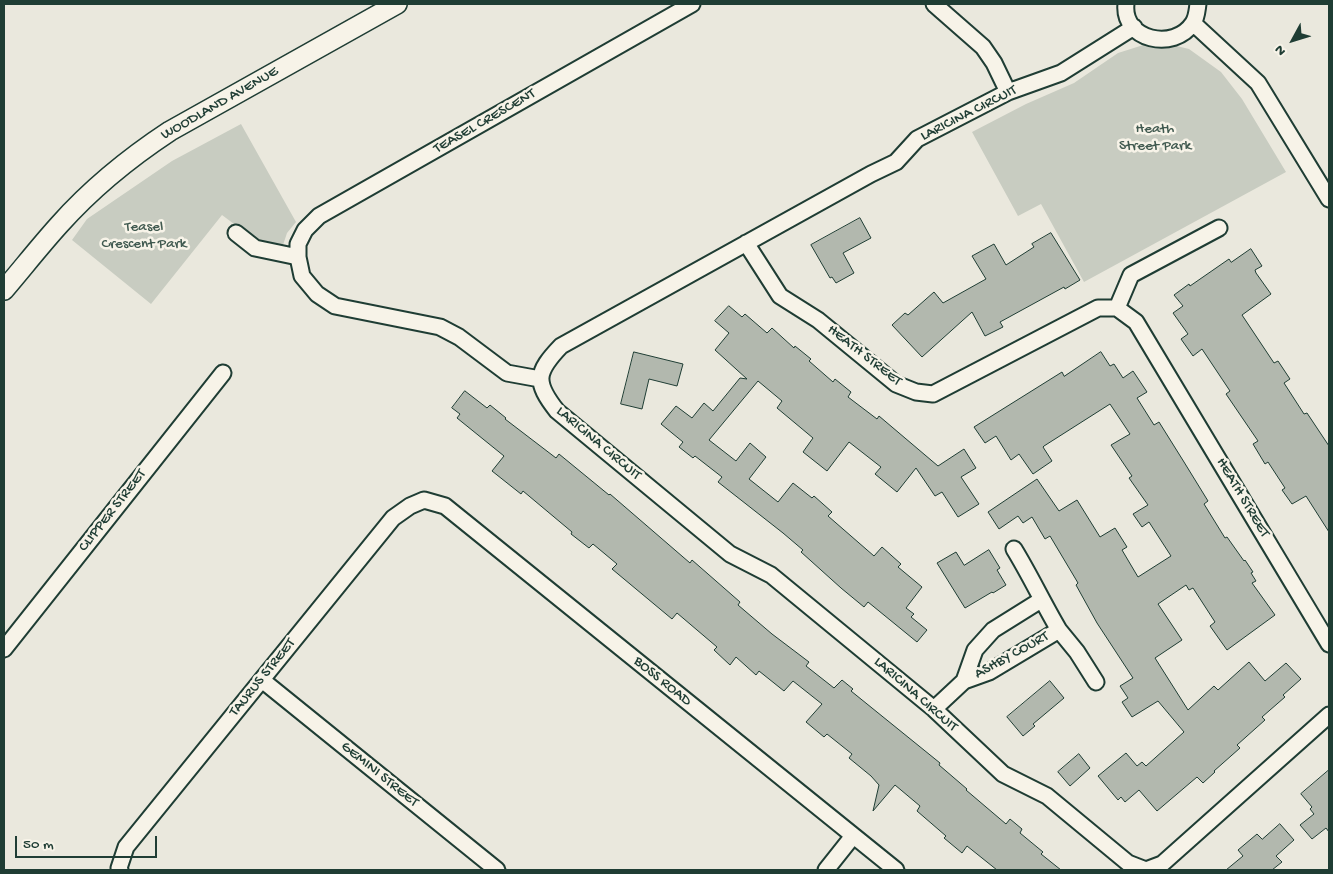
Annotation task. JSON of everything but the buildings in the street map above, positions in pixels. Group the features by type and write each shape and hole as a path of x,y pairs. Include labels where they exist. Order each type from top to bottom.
{"street":[{"name":"WOODLAND AVENUE","path":"4,290 59,225 109,176 140,151 162,136 397,4"},
{"name":"TEASEL CRESCENT","path":"298,257 298,244 305,230 319,216 692,4"},
{"path":"934,4 983,47 994,63 1008,92"},
{"path":"1126,4 1125,8 1129,21 1134,27 1144,36 1165,40 1177,37 1188,30 1193,23 1198,4"},
{"path":"1193,23 1258,83 1329,199"},
{"name":"LARICINA CIRCUIT","path":"1134,27 1061,73 1008,92 917,139 896,162 871,174 561,346 545,363 540,379 546,398 557,411 730,554 772,575 934,709 1003,774 1047,796 1128,863 1146,870 1162,864 1329,715"},
{"path":"1117,308 1131,275 1219,228"},
{"path":"236,233 255,248 298,257 302,276 316,294 335,306 440,327 459,337 507,373 540,379"},
{"name":"HEATH STREET","path":"746,243 780,296 818,320 896,384 916,392 933,394 1098,308 1117,308 1136,322 1329,644"},
{"name":"CLIPPER STREET","path":"4,649 223,373"},
{"name":"TAURUS STREET","path":"120,870 126,847 393,518 410,506 424,500"},
{"name":"BOSS ROAD","path":"424,500 445,506 896,870"},
{"name":"ASHBY COURT","path":"1014,548 1059,630 1077,652 1096,682"},
{"name":"ASHBY COURT","path":"964,682 975,650 993,630 1041,600"},
{"name":"ASHBY COURT","path":"934,709 964,682 989,672 1059,630"},
{"name":"GEMINI STREET","path":"262,680 497,870"},
{"path":"826,870 853,836"}],"green space":[{"name":"Heath Street Park","path":"1156,41 1189,49 1221,72 1242,99 1286,172 1084,282 1041,204 1018,216 972,132 1026,104 1074,83 1118,53"},
{"name":"Teasel Crescent Park","path":"241,124 296,222 287,233 281,251 258,242 222,215 151,304 72,240 87,219 172,161"}]}
